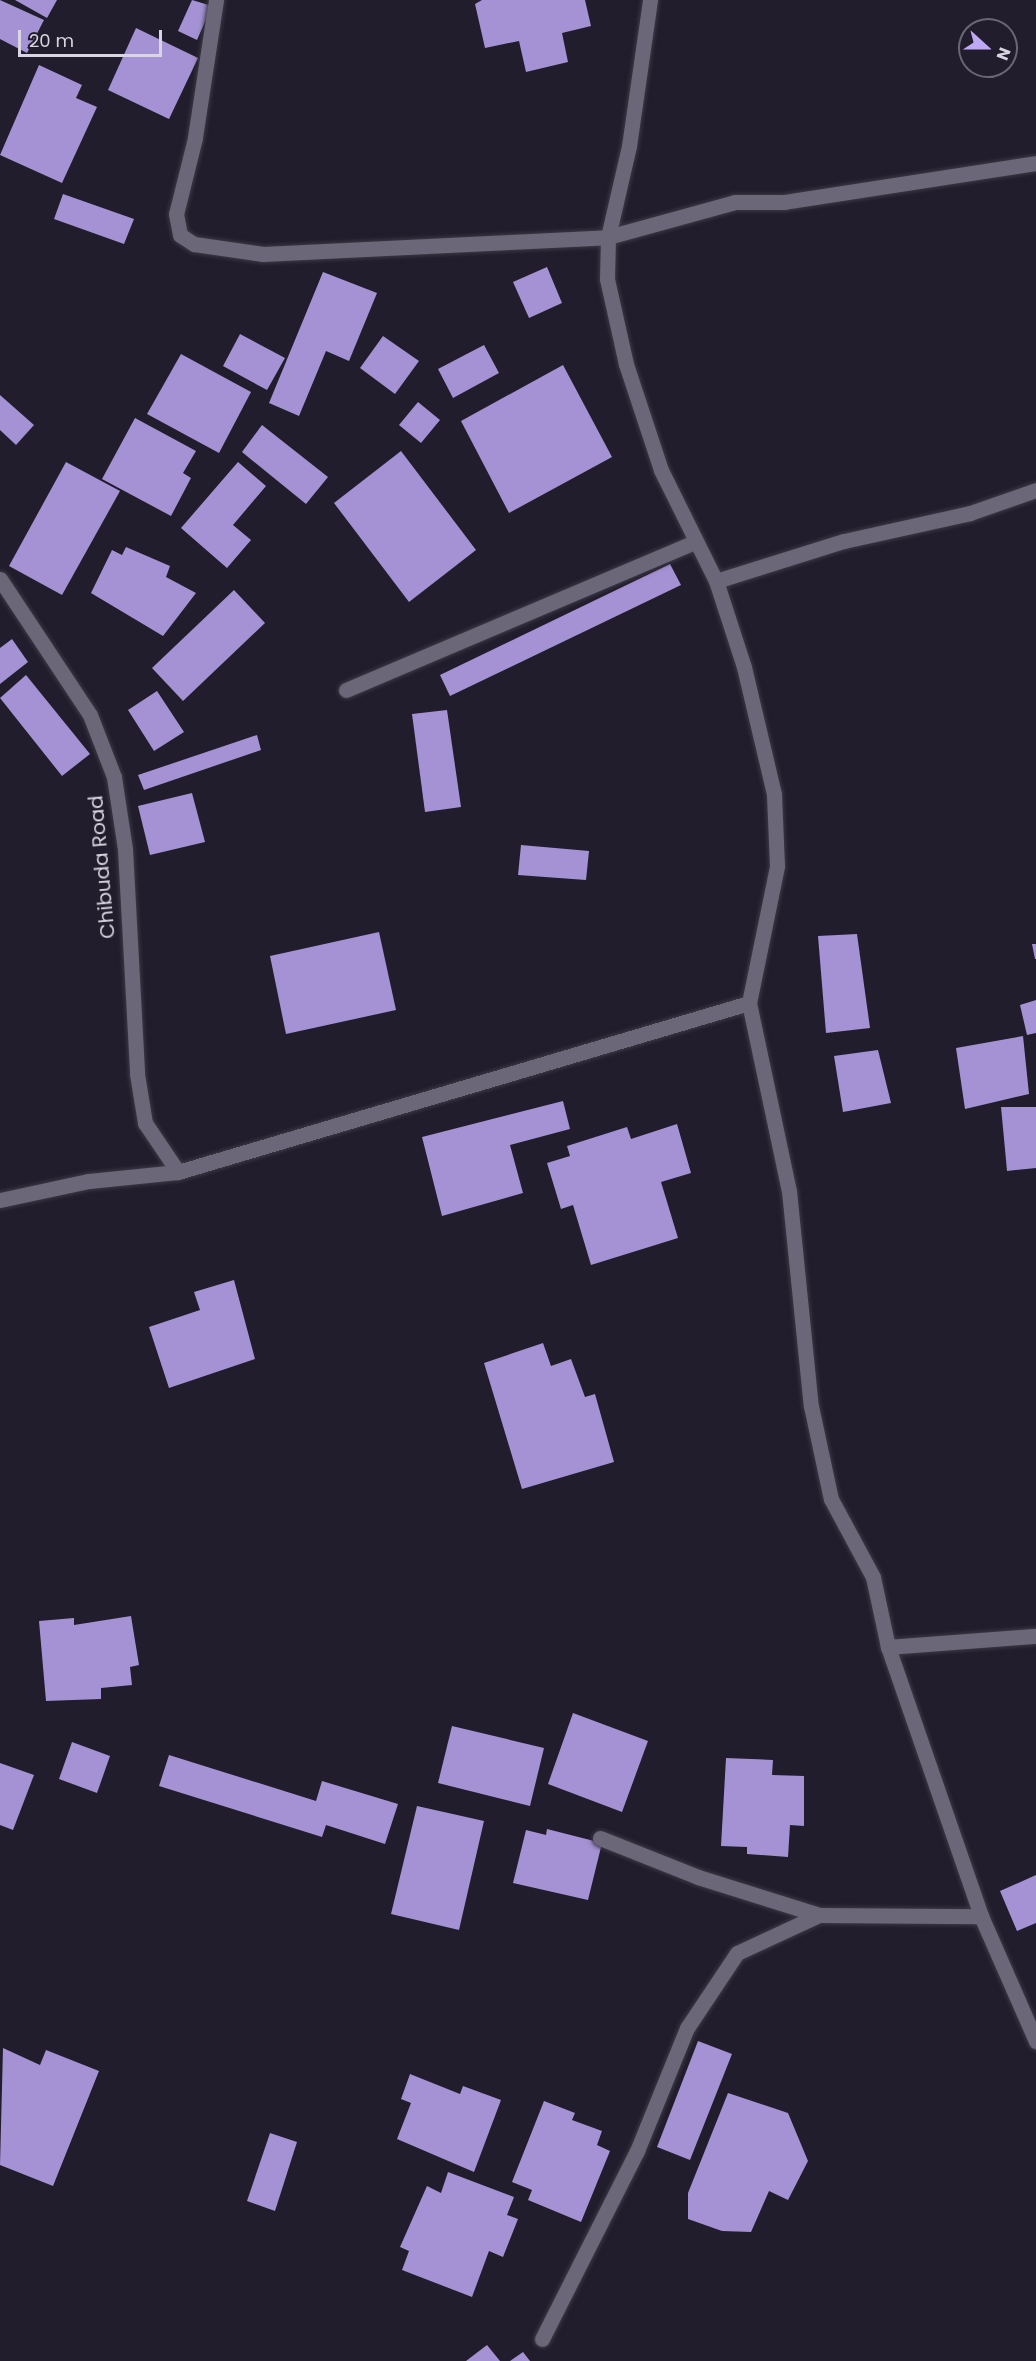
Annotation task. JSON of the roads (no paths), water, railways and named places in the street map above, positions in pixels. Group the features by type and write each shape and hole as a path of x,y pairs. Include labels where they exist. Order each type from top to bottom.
{"street":[{"path":"216,0 195,138 176,214 180,235 194,244 264,254 608,237 735,202 784,202 1036,163"},
{"path":"650,0 629,146 608,237 607,279 626,364 661,470 694,542 716,581 744,667 774,794 777,866 749,1003 789,1191 810,1406 831,1498 873,1576 888,1647 981,1916 1036,2041"},
{"path":"716,581 843,541 970,513 1036,490"},
{"path":"346,690 694,542"},
{"name":"Chibuda Road","path":"0,579 90,715 114,777 125,849 137,1074 145,1123 178,1172"},
{"path":"0,1200 89,1181 178,1172 749,1003"},
{"path":"888,1647 1036,1636"},
{"path":"600,1838 698,1877 819,1915 981,1916"},
{"path":"542,2339 637,2151 687,2028 737,1953 819,1915"}]}
